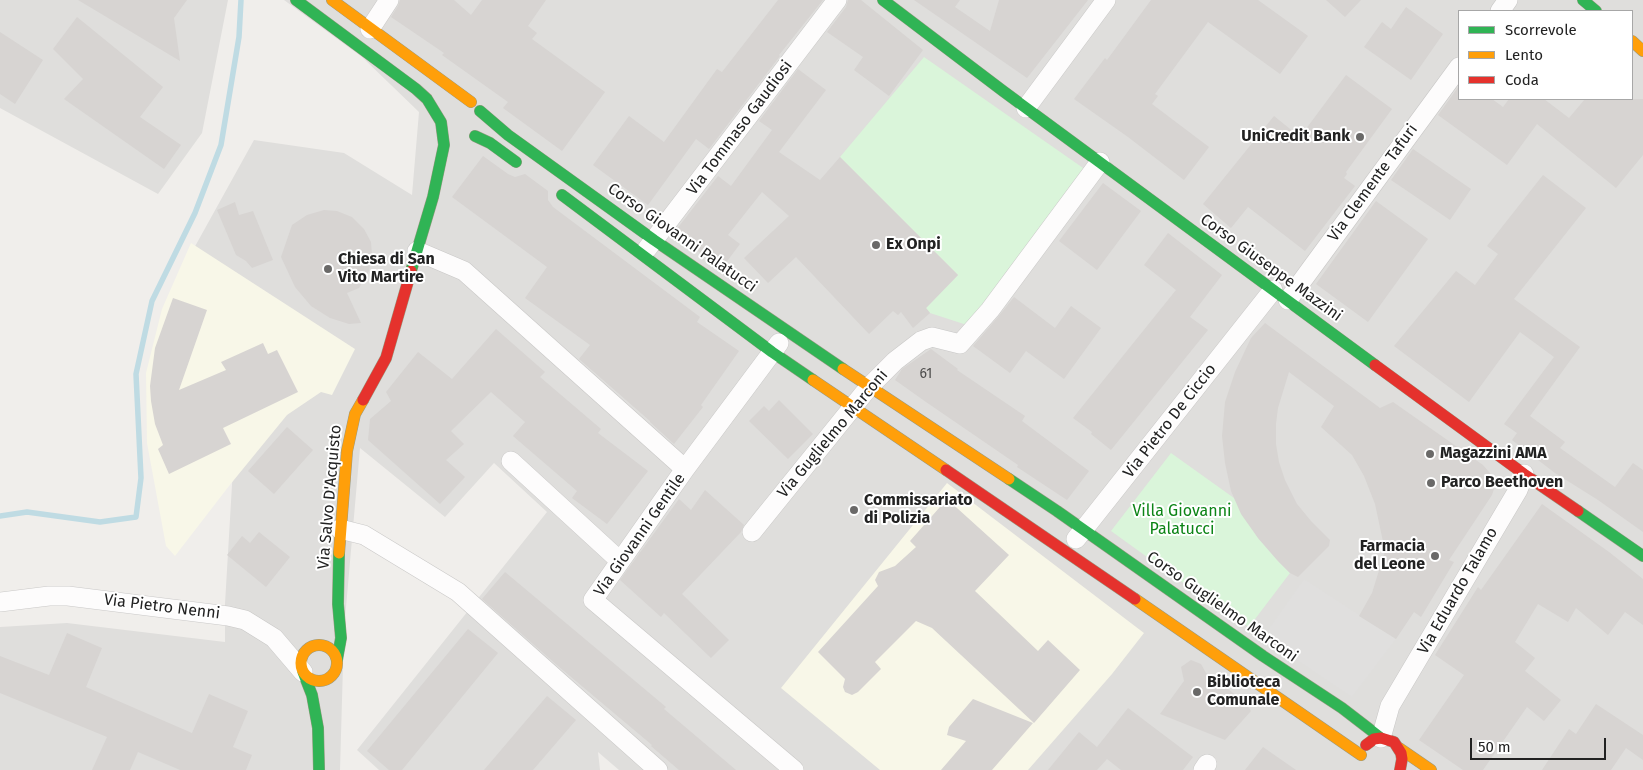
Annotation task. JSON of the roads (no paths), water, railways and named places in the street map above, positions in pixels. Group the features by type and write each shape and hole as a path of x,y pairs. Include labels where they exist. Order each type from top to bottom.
{"street":[{"path":"296,0 416,89 427,99 441,122 443,130 465,140 490,143 529,171"},
{"name":"Corso Giovanni Palatucci","path":"332,0 471,102 508,135 654,240 869,387"},
{"path":"359,46 389,0"},
{"name":"Via Tommaso Gaudiosi","path":"643,256 837,0"},
{"name":"Corso Giuseppe Mazzini","path":"883,0 1026,108 1524,474 1643,556"},
{"path":"1026,108 1106,0"},
{"path":"1583,0 1595,10"},
{"path":"1633,42 1643,51"},
{"name":"Via Clemente Tafuri","path":"1280,295 1458,68"},
{"path":"441,122 442,114 448,105 457,100 471,102"},
{"path":"465,140 480,129 482,118 480,111"},
{"name":"Via Salvo D'Acquisto","path":"337,660 341,638 338,604 340,530 347,451 355,414 386,358 434,197 444,145 441,122"},
{"name":"Via Guglielmo Marconi","path":"752,532 869,387 895,361 921,341 932,337 960,344 990,310 1100,162"},
{"name":"Via Salvo D'Acquisto","path":"434,197 453,163"},
{"path":"550,186 772,352 1067,552 1361,755"},
{"path":"417,251 464,271 686,469"},
{"name":"Via Pietro De Ciccio","path":"1067,552 1083,529 1280,295"},
{"name":"Via Giovanni Gentile","path":"788,331 686,469 593,600 794,770"},
{"name":"Corso Guglielmo Marconi","path":"869,387 1083,529 1257,652 1342,708 1381,738 1388,739 1399,748"},
{"path":"512,461 620,561"},
{"name":"Via Eduardo Talamo","path":"1381,738 1390,706 1518,490 1524,474"},
{"path":"340,530 364,535 458,592 658,770"},
{"name":"Via Pietro Nenni","path":"0,602 49,596 68,596 228,616 245,620 274,638 303,672"},
{"path":"319,644 338,604"},
{"path":"319,770 318,728 312,695 301,662 304,651 313,645 319,644 329,647 336,655 337,665 330,692"},
{"path":"303,672 310,679 320,681 326,680 334,674"},
{"path":"1287,703 1300,681"},
{"name":"Via Eduardo Talamo","path":"1364,725 1390,706"},
{"path":"1362,768 1361,755 1368,743 1381,738"},
{"path":"1399,748 1402,759 1400,770"},
{"path":"1399,748 1432,770"}],"waterway":[{"path":"0,516 27,512 100,522 136,517 141,478 136,374 152,301 195,213 221,145 239,37 241,0"}],"place":[{"name":"UniCredit Bank","path":"1360,137"},
{"name":"Ex Onpi","path":"876,245"},
{"name":"Chiesa di San Vito Martire","path":"328,269"},
{"name":"Magazzini AMA","path":"1430,454"},
{"name":"Parco Beethoven","path":"1431,483"},
{"name":"Commissariato di Polizia","path":"854,510"},
{"name":"Farmacia del Leone","path":"1435,556"},
{"name":"Biblioteca Comunale","path":"1197,692"}],"park label":[{"name":"Villa Giovanni Palatucci","path":"1182,521"}]}
